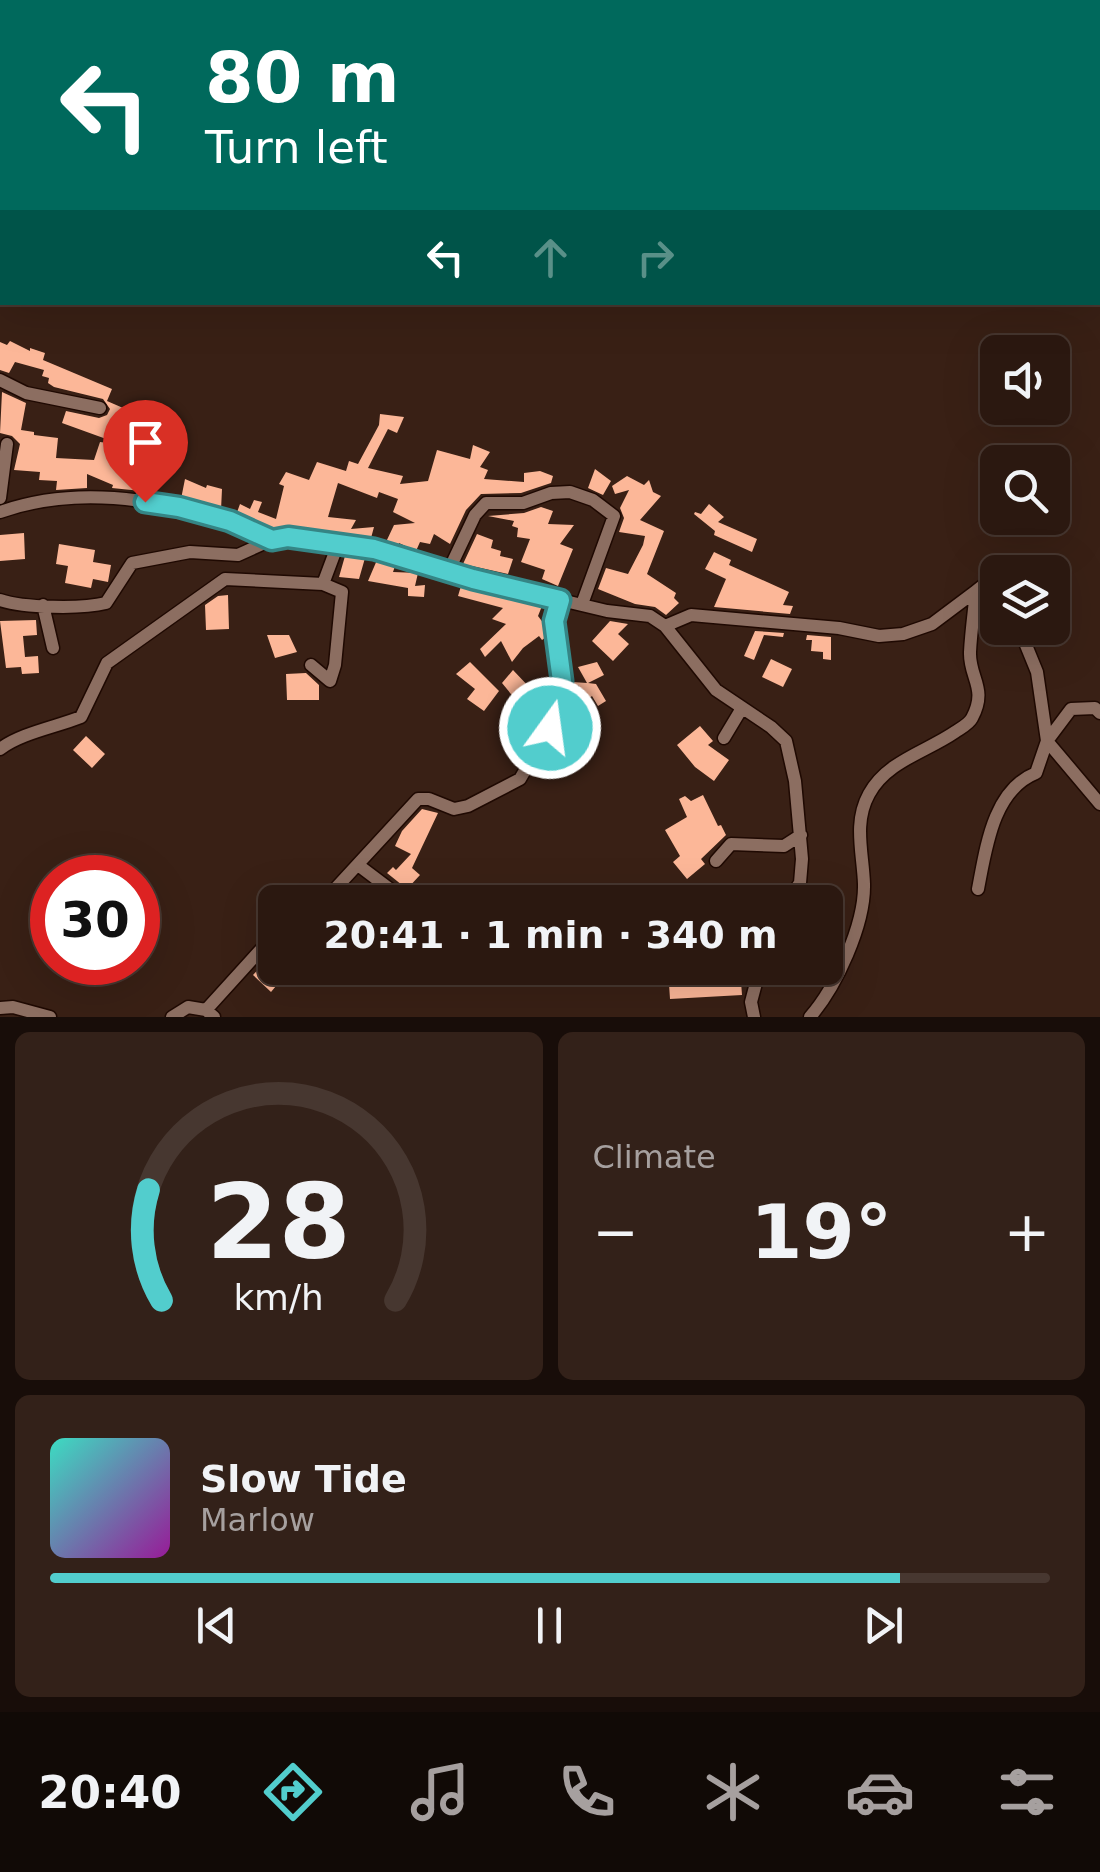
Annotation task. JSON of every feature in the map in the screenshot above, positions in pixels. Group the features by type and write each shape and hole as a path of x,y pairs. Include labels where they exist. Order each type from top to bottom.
{"street":[{"path":"0,380 26,393 100,408"},
{"path":"0,498 8,444"},
{"path":"448,572 475,515 486,503 523,503 550,493 570,492 593,500 614,516 582,604"},
{"path":"0,512 24,504 112,498 179,507 230,521 272,540"},
{"path":"0,600 96,606 106,602 132,563 170,554 238,554 288,537 374,549 560,600 650,616 665,626 716,690 786,741 792,758 801,835 799,885"},
{"path":"323,584 338,544"},
{"path":"0,749 13,738 44,732 81,717 107,663 226,580 238,554"},
{"path":"226,580 323,584 342,592 330,681 311,666"},
{"path":"665,626 691,614 839,628 879,636 902,634 932,624 980,588"},
{"path":"810,1017 833,987 854,931 864,885 859,858 861,814 869,793 898,762 931,749 971,722 979,697 970,654 976,591"},
{"path":"342,885 418,799 430,799 454,809 468,806 520,779 550,728 559,702 562,681 554,621 560,600"},
{"path":"43,605 53,648"},
{"path":"1026,645 1037,672 1046,741 1100,804"},
{"path":"724,738 742,708"},
{"path":"978,888 987,842 999,810 1018,780 1036,773 1046,741 1071,710 1095,708 1100,712"},
{"path":"716,861 731,844 784,846 801,835"},
{"path":"358,866 384,885"},
{"path":"172,1017 188,1007 210,1014 258,955"},
{"path":"754,1017 751,1002 756,985"},
{"path":"0,1008 13,1007 50,1017"}],"building":[{"path":"10,341 45,353 43,360 112,389 107,401 130,411 118,438 127,441 120,459 144,469 145,465 166,469 165,479 146,475 141,491 112,488 113,485 87,474 87,488 56,490 57,481 39,480 40,472 14,470 20,444 12,436 0,433 2,392 26,403 21,430 58,438 56,458 94,460 100,442 109,440 62,423 66,411 99,418 110,409 103,399 54,387 48,383 49,378 42,376 44,370 15,362 9,373 0,370 0,342 7,345"},
{"path":"380,414 404,417 397,433 388,429 368,468 403,476 400,484 428,481 437,450 470,459 473,445 490,452 480,467 488,470 484,479 524,482 524,473 540,471 553,476 551,483 521,493 481,494 466,510 450,544 434,534 430,544 420,542 416,551 386,542 394,525 415,523 393,512 398,499 379,492 377,498 338,483 328,517 356,520 351,529 374,527 371,538 288,527 276,529 236,515 240,504 250,509 254,500 262,502 258,512 276,519 284,486 279,484 286,472 309,480 317,462 346,471 349,461 358,464 379,425"},
{"path":"595,469 611,481 603,495 588,488"},
{"path":"627,476 644,485 649,480 653,492 661,496 640,520 664,531 647,574 676,593 674,598 679,603 666,615 655,607 635,604 598,589 606,568 628,574 643,545 645,536 619,532 624,518 620,508 629,490 615,494 612,486"},
{"path":"185,479 206,488 207,485 222,489 221,510 181,499"},
{"path":"709,504 724,517 718,522 757,539 752,552 714,535 715,531 694,514 701,514"},
{"path":"541,507 553,511 548,524 574,525 560,544 573,549 558,586 542,579 545,570 521,562 530,539 517,537 514,521 488,516 524,513"},
{"path":"24,533 25,559 0,561 0,535"},
{"path":"477,534 493,540 491,548 501,551 500,556 513,559 508,574 463,564"},
{"path":"59,544 95,550 93,562 111,565 108,582 93,579 91,588 65,583 68,566 56,564"},
{"path":"714,552 731,560 729,565 789,592 783,605 793,606 790,614 714,607 726,579 705,569"},
{"path":"345,556 365,558 359,579 339,577"},
{"path":"377,560 395,566 393,572 418,573 415,586 425,585 424,597 408,596 408,588 368,581"},
{"path":"461,586 542,606 538,616 546,637 542,640 539,636 512,662 501,641 485,657 480,649 506,624 492,619 503,608 458,596"},
{"path":"228,595 229,629 206,630 205,605 218,596"},
{"path":"36,620 37,635 23,636 25,657 38,656 39,673 22,674 21,667 6,668 0,621"},
{"path":"610,621 628,624 618,634 629,644 613,661 592,641"},
{"path":"755,631 784,633 783,637 764,635 754,660 744,656"},
{"path":"267,635 289,635 297,652 275,658"},
{"path":"807,635 831,637 831,660 823,659 823,652 811,651 812,640 806,640"},
{"path":"771,659 792,669 783,687 762,677"},
{"path":"470,662 499,691 484,711 467,699 475,689 456,674"},
{"path":"597,662 604,675 588,683 596,684 606,701 598,706 592,696 587,700 578,685 572,714 566,713 572,682 587,683 578,667"},
{"path":"513,670 531,689 515,699 502,683"},
{"path":"306,673 319,685 319,700 287,700 286,674"},
{"path":"542,698 547,707 531,734 518,721"},
{"path":"700,726 713,741 708,745 729,760 714,781 695,767 677,745"},
{"path":"86,736 105,754 92,768 73,750"},
{"path":"703,795 726,835 701,859 705,864 687,879 673,862 680,856 665,830 687,817 679,799 685,796 691,801"},
{"path":"422,809 438,813 412,868 420,875 411,885 402,885 387,873 393,867 396,870 411,854 395,846 402,831"},
{"path":"669,985 741,985 742,995 670,999"}],"route":[{"path":"145,502 230,521 272,540 288,537 374,549 560,600 554,621 562,681 550,728"}]}
